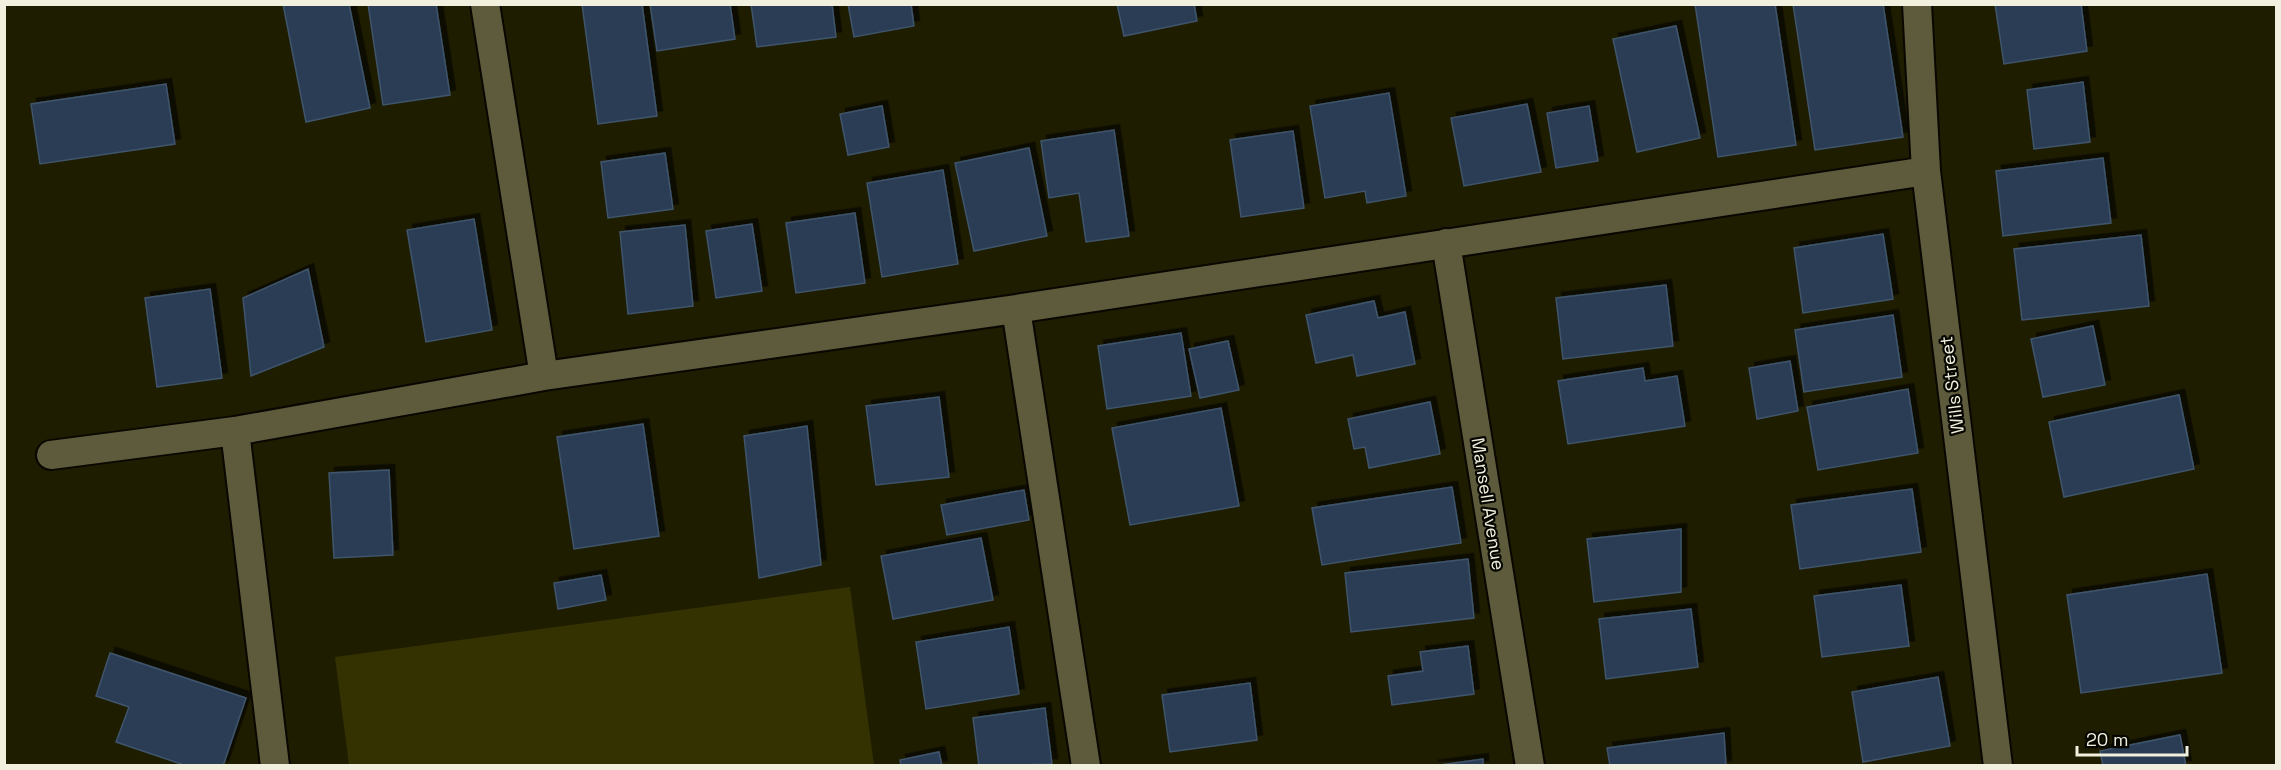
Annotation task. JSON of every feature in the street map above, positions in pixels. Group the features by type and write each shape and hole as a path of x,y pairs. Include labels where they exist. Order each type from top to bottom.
{"street":[{"path":"485,4 544,376"},
{"name":"Wills Street","path":"1917,4 1926,171 1998,765"},
{"path":"51,455 235,431 544,376 1016,309 1926,171"},
{"name":"Mansell Avenue","path":"1446,243 1530,765"},
{"path":"1016,309 1086,765"},
{"path":"235,431 275,765"}],"shaded area":[{"path":"850,587 874,765 349,765 335,657"}],"building":[{"path":"283,4 349,4 370,108 306,122"},
{"path":"368,4 436,4 450,95 383,105"},
{"path":"582,4 642,4 657,116 598,124"},
{"path":"650,4 730,4 735,39 657,51"},
{"path":"751,4 832,4 836,37 757,47"},
{"path":"848,4 911,4 914,26 854,37"},
{"path":"1117,4 1194,4 1197,21 1124,36"},
{"path":"1695,4 1775,4 1796,145 1718,157"},
{"path":"1793,4 1883,4 1903,137 1815,150"},
{"path":"1995,4 2081,4 2087,51 2004,64"},
{"path":"1676,26 1700,138 1637,152 1613,39"},
{"path":"2083,82 2090,142 2034,149 2027,90"},
{"path":"166,84 175,144 40,164 31,104"},
{"path":"1389,93 1406,196 1367,203 1365,191 1325,198 1310,106"},
{"path":"1527,104 1541,172 1464,186 1451,118"},
{"path":"882,106 889,147 848,155 840,114"},
{"path":"1589,106 1598,161 1556,168 1547,113"},
{"path":"1114,130 1129,236 1086,242 1079,193 1049,198 1041,141"},
{"path":"1293,131 1304,208 1241,217 1230,140"},
{"path":"1029,148 1047,236 974,251 955,163"},
{"path":"665,153 673,209 608,218 601,162"},
{"path":"2103,158 2111,223 2003,236 1996,171"},
{"path":"943,170 958,264 882,277 867,183"},
{"path":"855,213 865,283 796,293 786,223"},
{"path":"474,219 492,330 426,342 407,230"},
{"path":"752,224 762,291 716,298 706,231"},
{"path":"685,225 693,306 628,314 620,232"},
{"path":"1883,234 1893,299 1803,313 1794,248"},
{"path":"2141,235 2149,306 2022,320 2014,249"},
{"path":"308,269 324,347 251,376 243,298"},
{"path":"1666,285 1673,346 1563,359 1556,298"},
{"path":"210,289 222,378 157,387 145,298"},
{"path":"1374,301 1378,318 1405,312 1415,364 1357,376 1353,355 1316,363 1306,315"},
{"path":"1893,315 1902,377 1804,392 1795,330"},
{"path":"2093,326 2105,385 2043,397 2031,339"},
{"path":"1181,333 1191,396 1107,409 1098,346"},
{"path":"1228,341 1239,390 1200,398 1189,349"},
{"path":"1790,361 1798,411 1757,419 1749,368"},
{"path":"1643,368 1645,381 1677,376 1685,426 1568,444 1558,381"},
{"path":"1908,389 1918,453 1818,470 1807,407"},
{"path":"2179,395 2194,469 2064,497 2049,422"},
{"path":"939,397 949,477 876,485 866,406"},
{"path":"1430,402 1440,454 1369,468 1365,447 1354,449 1348,419"},
{"path":"1221,408 1239,506 1130,525 1112,428"},
{"path":"643,424 659,536 574,549 557,437"},
{"path":"807,426 821,565 759,578 744,436"},
{"path":"389,470 393,555 334,558 329,473"},
{"path":"1452,487 1461,543 1322,565 1312,508"},
{"path":"1912,489 1921,552 1800,569 1791,505"},
{"path":"1024,490 1029,520 947,535 941,505"},
{"path":"1681,529 1681,592 1594,602 1587,539"},
{"path":"981,538 993,600 893,619 881,556"},
{"path":"1468,559 1474,618 1351,632 1345,573"},
{"path":"2207,574 2222,673 2081,693 2067,595"},
{"path":"601,575 606,600 558,609 554,583"},
{"path":"1901,585 1909,646 1822,657 1814,596"},
{"path":"1691,609 1698,667 1606,679 1599,619"},
{"path":"1009,627 1019,694 926,709 916,642"},
{"path":"1468,646 1474,694 1392,705 1388,676 1423,671 1420,652"},
{"path":"110,653 246,698 223,766 187,766 116,742 129,707 96,696"},
{"path":"1938,677 1950,746 1863,762 1852,692"},
{"path":"1250,683 1257,740 1170,752 1162,695"},
{"path":"1045,708 1052,764 979,766 973,718"},
{"path":"1724,733 1726,766 1610,766 1607,748"},
{"path":"2180,735 2186,766 2103,766 2100,751"},
{"path":"939,752 942,766 901,766 900,760"},
{"path":"1483,759 1483,766 1432,766"}]}
